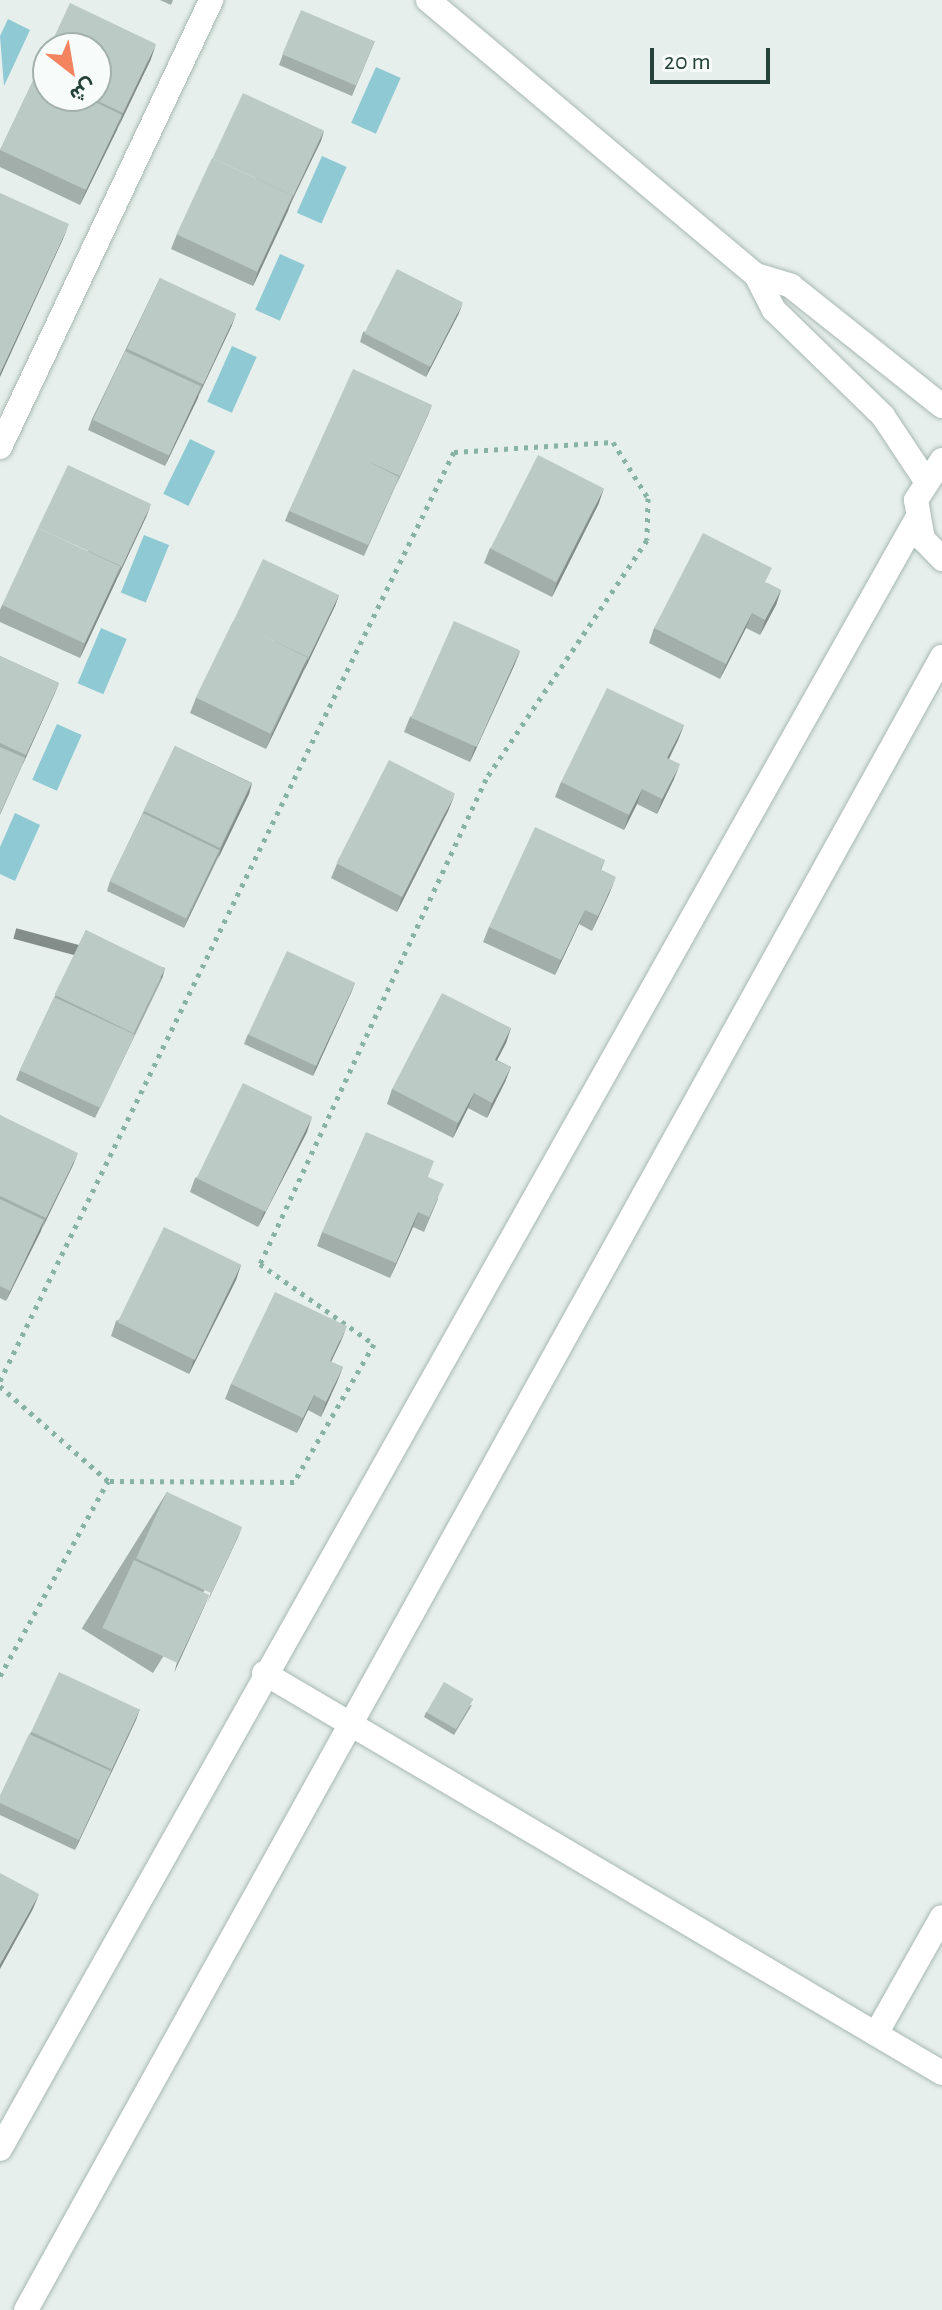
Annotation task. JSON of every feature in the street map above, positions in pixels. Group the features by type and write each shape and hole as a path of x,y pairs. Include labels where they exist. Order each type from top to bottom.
{"street":[{"path":"0,447 211,0"},
{"path":"428,0 756,275 791,286 942,406"},
{"path":"756,275 774,310 883,416 924,478"},
{"path":"0,2149 264,1673 916,520 924,478 942,460"},
{"path":"916,520 942,559"},
{"path":"26,2310 942,657"},
{"path":"264,1673 354,1722 942,2073"},
{"path":"876,2034 942,1917"}],"path":[{"path":"613,442 648,498 647,540 486,779 260,1264 374,1344 294,1482 108,1481 0,1384 454,452 613,442"},
{"path":"0,1676 108,1481"}],"water":[{"path":"8,19 30,30 4,86 0,36"},
{"path":"376,67 401,78 376,134 351,123"},
{"path":"322,156 347,167 321,224 297,213"},
{"path":"280,254 305,265 280,321 255,310"},
{"path":"232,346 257,357 232,413 207,402"},
{"path":"190,439 215,451 188,506 163,494"},
{"path":"144,535 169,545 146,603 121,592"},
{"path":"101,628 127,639 103,694 78,683"},
{"path":"57,724 82,735 57,791 32,780"},
{"path":"15,813 40,825 15,881 0,874 0,847"}],"building":[{"path":"70,3 156,44 123,113 112,108 112,32 56,32"},
{"path":"301,10 375,41 356,85 282,54"},
{"path":"32,82 32,112 112,110 122,115 86,190 0,150"},
{"path":"243,93 324,131 293,196 213,158"},
{"path":"212,158 293,196 257,272 177,234"},
{"path":"0,193 69,224 0,373"},
{"path":"397,269 463,303 430,367 364,333"},
{"path":"160,278 236,313 203,384 127,349"},
{"path":"125,351 201,386 169,455 93,420"},
{"path":"353,369 432,405 400,476 367,461 399,477 368,545 289,511"},
{"path":"538,455 604,489 556,582 490,549"},
{"path":"68,465 151,504 121,568 38,528"},
{"path":"38,528 120,566 85,643 2,605"},
{"path":"703,533 772,568 765,582 781,590 765,620 752,613 726,664 654,628"},
{"path":"263,559 339,595 307,661 308,657 233,622"},
{"path":"233,621 308,657 270,734 196,697"},
{"path":"454,621 520,650 477,747 411,718"},
{"path":"0,656 59,683 26,755 0,743"},
{"path":"607,688 684,725 667,758 680,764 662,799 642,789 629,815 561,782"},
{"path":"175,746 251,783 220,848 143,811"},
{"path":"0,747 25,758 0,813"},
{"path":"389,760 455,794 402,897 336,863"},
{"path":"143,813 219,850 186,919 110,881"},
{"path":"535,827 605,860 600,869 616,877 598,916 585,910 561,960 489,927"},
{"path":"86,930 165,969 134,1033 54,995"},
{"path":"287,951 355,983 316,1066 248,1034"},
{"path":"442,993 511,1028 495,1060 511,1067 492,1103 474,1093 458,1123 392,1089"},
{"path":"54,997 135,1035 100,1108 20,1070"},
{"path":"243,1083 312,1117 266,1212 197,1178"},
{"path":"0,1115 78,1153 46,1218 0,1196"},
{"path":"366,1132 434,1161 428,1177 444,1184 429,1217 418,1212 396,1263 322,1232"},
{"path":"0,1199 44,1220 10,1291 0,1286"},
{"path":"164,1227 241,1265 195,1360 118,1322"},
{"path":"275,1292 347,1326 330,1361 343,1367 326,1402 314,1395 303,1418 231,1384"},
{"path":"167,1492 242,1527 211,1593 136,1558"},
{"path":"134,1560 209,1595 178,1663 102,1628"},
{"path":"59,1672 140,1710 112,1769 31,1732"},
{"path":"444,1682 473,1699 456,1729 426,1712"},
{"path":"29,1734 111,1771 79,1840 0,1803 0,1796"},
{"path":"0,1873 39,1894 0,1964"}]}
